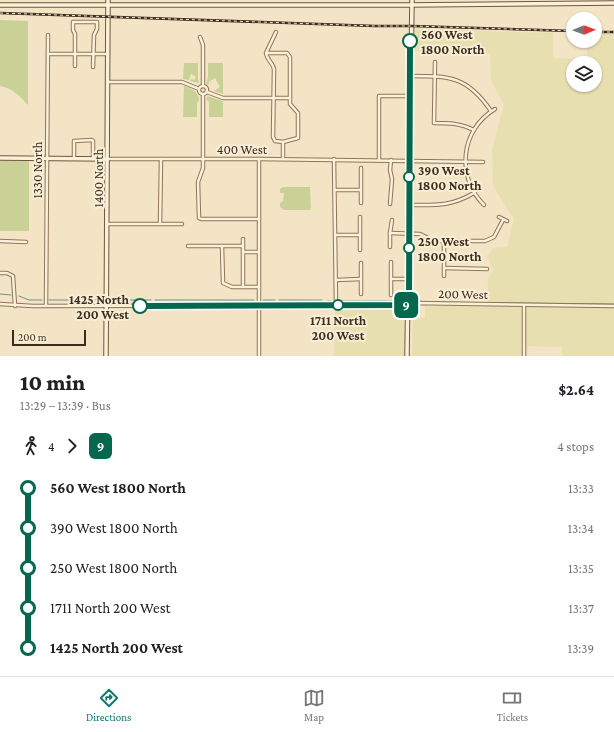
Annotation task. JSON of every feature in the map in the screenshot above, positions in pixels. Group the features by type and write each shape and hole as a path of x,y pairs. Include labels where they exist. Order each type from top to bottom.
{"street":[{"name":"1400 North","path":"106,356 108,0"},
{"path":"407,356 409,305 409,160 412,0"},
{"path":"0,5 108,6 614,3"},
{"path":"75,66 75,34 73,30 73,22 97,22 97,29 94,35 94,67"},
{"path":"266,53 289,54 290,98 292,106 298,113 299,136 296,140 283,142 275,141 273,137 274,69 266,53 276,32"},
{"name":"1330 North","path":"46,305 48,35"},
{"path":"200,37 203,45 204,86 207,88 207,92"},
{"path":"48,54 108,54"},
{"path":"435,62 434,123 453,123 464,125 474,130"},
{"path":"410,76 434,76 455,79 476,92 491,111"},
{"path":"108,82 182,82 200,89 200,92 203,94 203,168 198,182 199,218 259,219"},
{"path":"200,89 204,86"},
{"path":"203,94 207,92 223,98 290,98"},
{"path":"379,160 379,96 410,96"},
{"path":"484,206 474,193 469,183 466,173 466,152 474,130 491,111 495,109"},
{"path":"74,158 75,140 92,140 93,159"},
{"path":"283,142 283,159"},
{"name":"400 West","path":"0,158 334,159 483,162"},
{"path":"160,224 161,159"},
{"path":"259,159 259,356"},
{"path":"334,159 336,305"},
{"path":"390,204 392,179 390,170 391,160"},
{"path":"361,168 361,203"},
{"path":"334,190 360,190"},
{"path":"409,205 450,204 461,201 474,193"},
{"path":"360,217 360,250"},
{"path":"499,217 507,221"},
{"path":"390,247 392,220"},
{"path":"390,233 420,234 434,241 485,241 490,240 498,232 503,220"},
{"path":"107,224 182,224"},
{"path":"336,235 360,235"},
{"path":"243,239 243,287"},
{"path":"0,241 26,242"},
{"path":"444,241 444,276"},
{"path":"188,246 243,246"},
{"path":"222,246 222,282 230,287 259,287"},
{"path":"243,252 259,252"},
{"path":"391,262 391,295"},
{"path":"361,263 361,294"},
{"path":"444,268 487,269"},
{"path":"0,273 7,273 13,276 15,306"},
{"path":"336,280 361,279"},
{"path":"391,279 409,279"},
{"name":"200 West","path":"0,304 15,306 107,306 409,305 414,303 614,306"},
{"path":"524,305 524,356"}],"shaded area":[{"path":"415,29 553,33 553,58 566,58 566,92 602,92 602,56 587,56 587,48 602,48 602,34 614,34 614,356 562,356 562,347 528,346 527,356 412,356 413,318 425,318 425,306 487,306 488,279 493,270 487,256 493,248 507,247 514,219 493,186 492,150 504,104 491,81 490,54 414,51"},
{"path":"335,308 404,308 404,356 334,356"}],"green space":[{"path":"0,20 28,21 28,105 16,93 0,86"},
{"path":"184,63 198,63 199,83 190,81 191,79 194,80 196,77 191,74 189,80 183,79"},
{"path":"208,63 223,63 223,94 214,91 220,87 215,78 209,82 209,84 206,84 208,77"},
{"path":"184,86 192,89 198,95 199,101 197,102 197,117 183,117"},
{"path":"207,96 223,101 223,117 209,117 209,102 207,100"},
{"path":"0,160 29,161 29,231 0,231"},
{"path":"283,187 310,187 310,210 284,210 280,207 280,203 283,201 284,193 280,193 280,189"}],"waterway":[{"path":"0,294 11,295"},
{"path":"19,296 29,300 42,300"},
{"path":"49,300 72,300"},
{"path":"78,300 102,300"},
{"path":"112,300 151,300"},
{"path":"155,300 254,300"},
{"path":"263,300 275,300"},
{"path":"279,300 322,300"},
{"path":"412,300 427,302 614,304"},
{"path":"339,301 405,301"}],"railway":[{"path":"0,13 375,26 566,31"},
{"path":"602,32 614,32"}],"bus line":[{"name":"9","path":"140,306 409,305 410,41"}],"place":[{"name":"560 West 1800 North","path":"410,41"},
{"name":"390 West 1800 North","path":"409,177"},
{"name":"250 West 1800 North","path":"409,248"},
{"name":"1711 North 200 West","path":"338,305"},
{"name":"1425 North 200 West","path":"140,306"}]}
